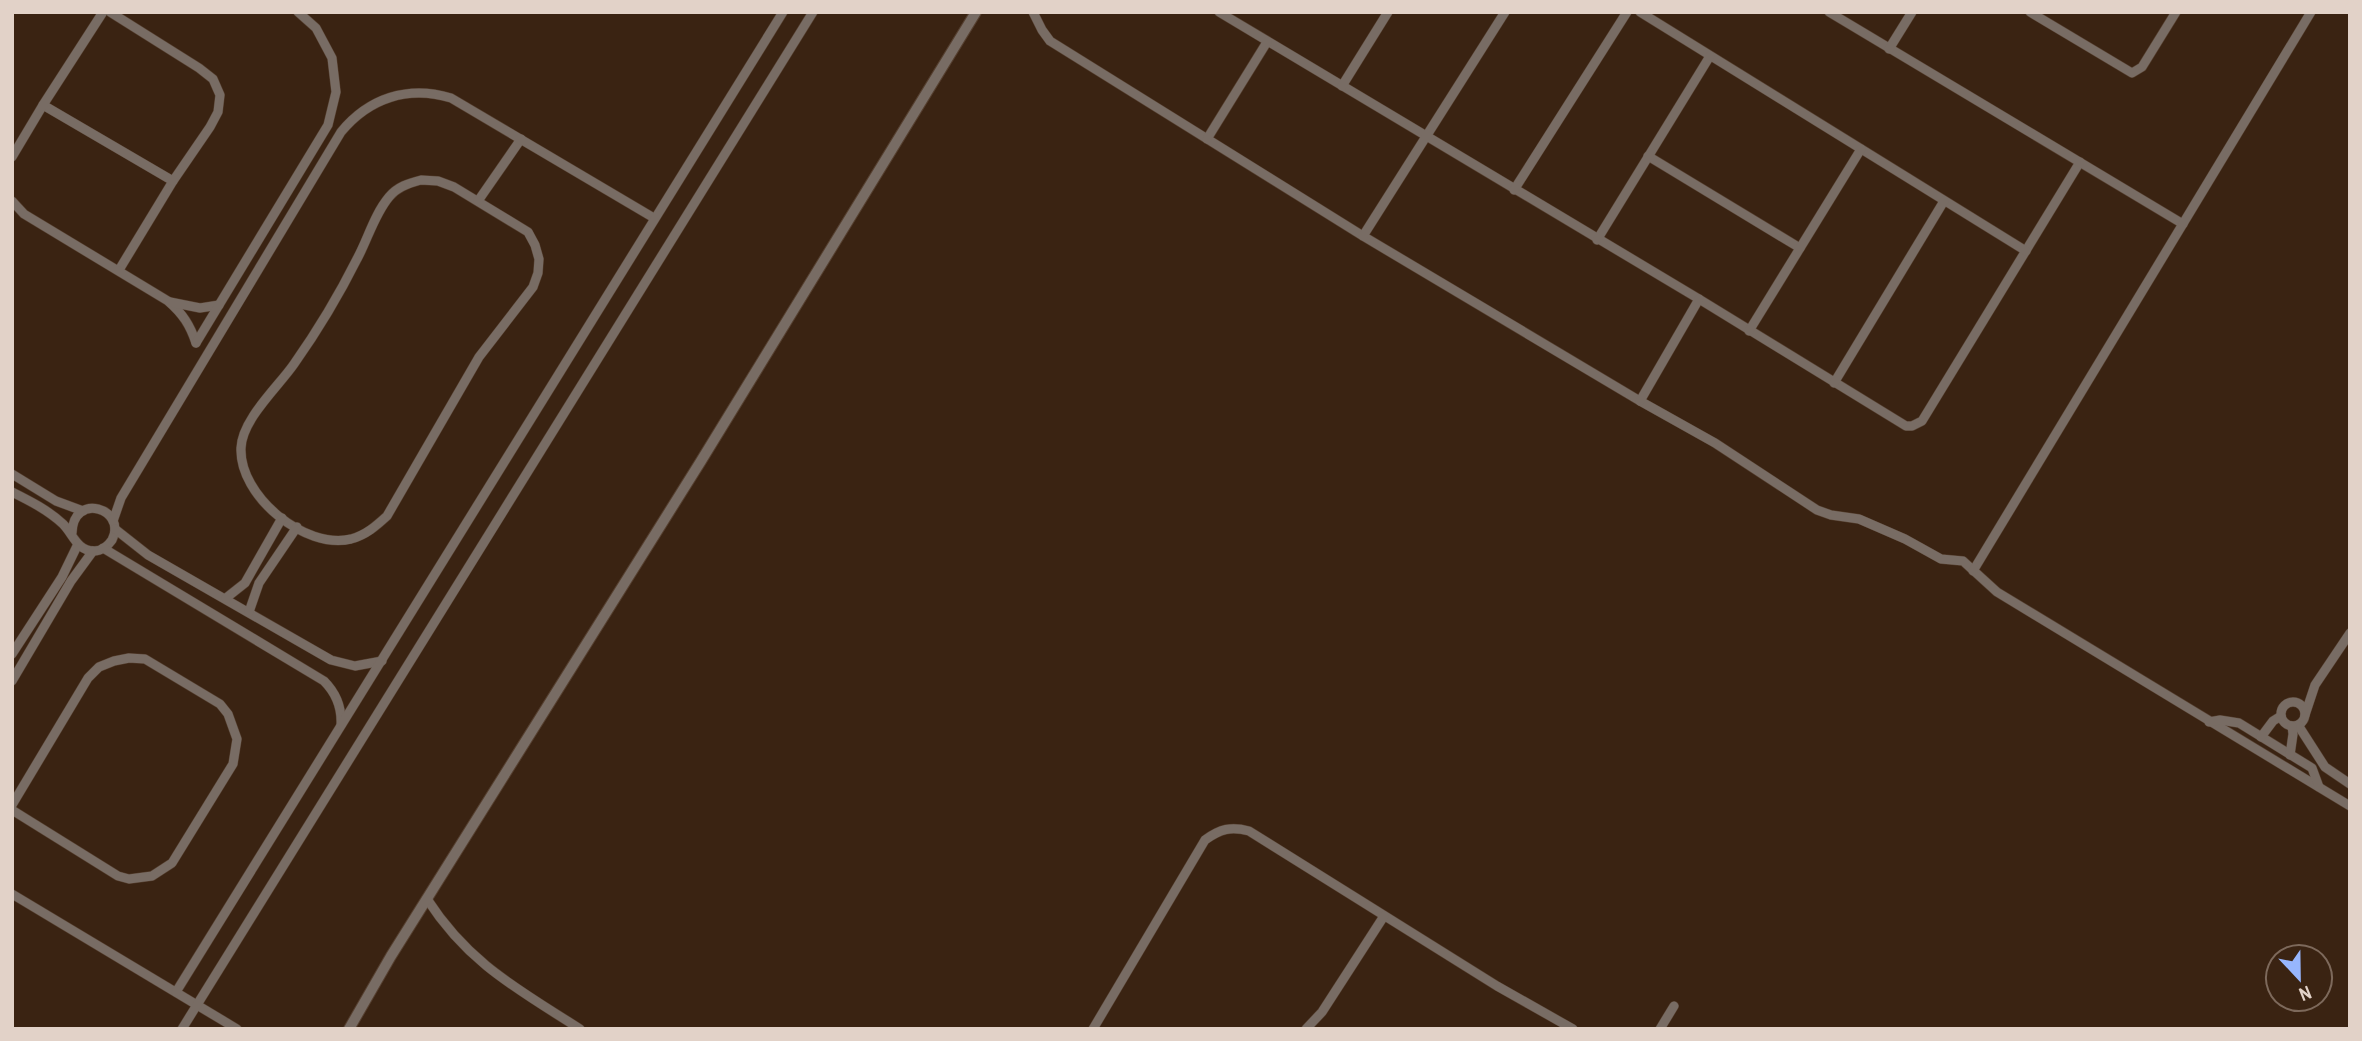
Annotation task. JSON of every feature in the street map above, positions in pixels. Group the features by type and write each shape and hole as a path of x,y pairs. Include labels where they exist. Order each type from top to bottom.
{"street":[{"path":"12,157 103,12"},
{"path":"110,12 199,68 213,79 220,95 218,112 118,270"},
{"path":"12,201 24,215 168,301 191,327 196,343 328,125 336,92 332,58 316,28 298,12"},
{"path":"176,992 783,12"},
{"path":"183,1029 813,12"},
{"path":"349,1029 976,12"},
{"path":"1033,12 1050,41 1363,236 1715,443 1816,510 1866,521 1905,538 1941,559 1963,561 1997,592 2350,806"},
{"path":"1219,12 1906,426 1922,421 2080,162"},
{"path":"1342,86 1388,12"},
{"path":"1363,236 1505,12"},
{"path":"1514,190 1628,12"},
{"path":"1640,12 2026,251"},
{"path":"1829,12 2183,224"},
{"path":"1889,48 1912,12"},
{"path":"2030,12 2132,73 2142,67 2176,12"},
{"path":"1973,571 2311,12"},
{"path":"1208,139 1266,42"},
{"path":"1597,240 1710,56"},
{"path":"12,681 66,590 93,551 109,544 121,498 335,142 356,116 375,103 396,95 429,93 451,98 654,218"},
{"path":"43,105 173,181"},
{"path":"478,201 521,139"},
{"path":"1749,331 1861,149"},
{"path":"1648,156 1800,248"},
{"path":"421,180 438,181 478,201 528,232 536,245 539,259 533,287 480,356 387,516 371,531 351,539 329,540 308,534 282,518 260,499 250,483 243,466 241,447 245,429 321,323 343,287 390,195 404,185 421,180"},
{"path":"1834,383 1944,201"},
{"path":"1640,401 1699,299"},
{"path":"168,301 200,308 219,305"},
{"path":"12,474 55,501 83,510"},
{"path":"12,492 50,513 72,533 78,544 93,551"},
{"path":"72,533 72,524 83,510 100,509 108,513 114,525 148,555 338,663 364,666 382,661"},
{"path":"226,598 245,583 282,518"},
{"path":"249,612 259,583 297,527"},
{"path":"12,654 73,558 78,544"},
{"path":"103,548 324,681 339,704 341,727"},
{"path":"56,585 66,590"},
{"path":"2290,755 2295,726 2305,715 2312,691 2350,633"},
{"path":"145,659 220,704 234,726 236,752 233,764 172,863 152,876 129,879 118,876 12,808 88,678 99,667 114,661 145,659"},
{"path":"2305,715 2302,705 2292,702 2284,706 2281,716 2283,721 2295,726 2325,767 2350,784"},
{"path":"2261,737 2273,720 2281,716"},
{"path":"2209,722 2220,720 2239,723 2312,768 2319,787"},
{"path":"1093,1029 1198,850 1205,840 1226,828 1250,831 1497,986 1573,1029"},
{"path":"14,899 237,1029"},
{"path":"427,899 454,937 479,961 579,1028"},
{"path":"1306,1029 1322,1012 1384,916"},
{"path":"1660,1029 1674,1006"}]}
